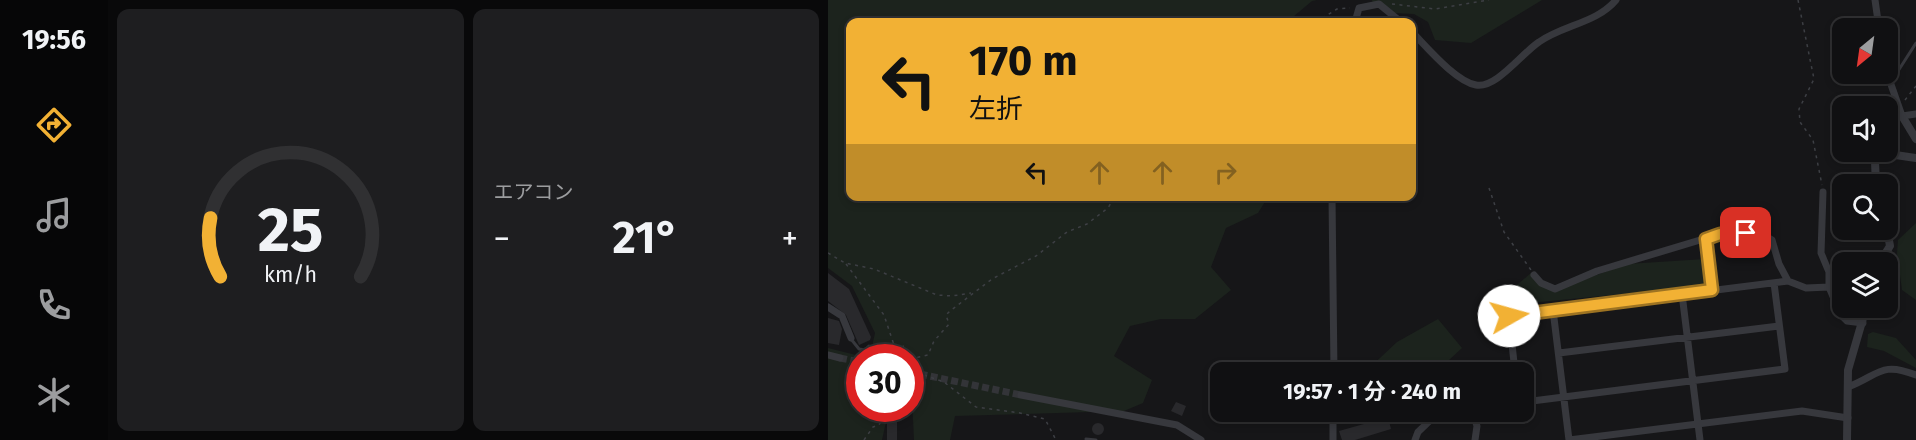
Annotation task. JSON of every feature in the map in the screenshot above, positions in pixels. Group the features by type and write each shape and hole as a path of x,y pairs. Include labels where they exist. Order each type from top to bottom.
{"street":[{"path":"1416,36 1460,78 1479,86 1494,80 1540,40 1598,14 1616,0"},
{"path":"1875,0 1878,18"},
{"path":"1356,18 1359,8 1379,4 1396,18"},
{"path":"1890,84 1900,112 1916,140"},
{"path":"1900,112 1916,114"},
{"path":"1898,155 1916,158"},
{"path":"1823,192 1821,253 1829,272 1829,287 1841,315 1847,321 1863,323"},
{"path":"1332,201 1334,362"},
{"path":"1534,275 1541,283 1555,289 1597,271 1729,233 1762,234 1772,240 1779,264 1788,281"},
{"path":"1706,239 1712,290"},
{"path":"1514,362 1509,316 1788,281 1806,288 1829,287"},
{"path":"1534,401 1785,369 1774,283"},
{"path":"1682,294 1700,440"},
{"path":"829,310 842,316 851,338"},
{"path":"1553,310 1569,440 1802,411 1848,418"},
{"path":"1847,440 1848,370 1864,318"},
{"path":"1559,353 1779,326"},
{"path":"828,356 840,358"},
{"path":"1848,387 1884,369 1899,369 1916,375"},
{"path":"1022,394 1176,425 1201,440"},
{"path":"1333,422 1333,440"},
{"path":"1415,440 1418,432 1428,422"},
{"path":"1475,440 1476,422"}],"lane":[{"path":"1898,72 1916,44"},
{"path":"851,338 855,344"},
{"path":"1086,439 1096,440"}],"path":[{"path":"1379,4 1435,9 1489,0"},
{"path":"1798,0 1814,79 1800,104 1800,122 1813,140 1823,192"},
{"path":"1322,18 1337,9 1359,8"},
{"path":"1900,112 1916,86"},
{"path":"1489,188 1504,232 1534,275"},
{"path":"924,356 928,355 934,340 949,324 946,315 972,293 1036,256 1067,232 1087,224 1108,208 1112,201"},
{"path":"828,253 845,263 874,269 937,295 952,296 972,293"},
{"path":"845,263 884,315 894,344"},
{"path":"924,375 944,382 976,407 1020,412 1045,419 1056,440"},
{"path":"864,440 873,427 881,422"}],"shaded area":[{"path":"828,0 1317,0 1312,1 1292,18 846,18 846,201 1266,201 1258,213 1226,228 1211,267 1231,290 1195,319 1161,319 1130,326 1114,356 1152,380 1143,403 1124,411 955,416 950,440 914,440 913,422 924,422 924,344 873,344 875,333 852,286 828,268"},
{"path":"1372,0 1542,0 1471,43 1435,40 1428,22 1414,14 1391,13 1373,5"},
{"path":"1916,223 1916,300 1902,290 1897,252 1898,240"},
{"path":"1705,259 1706,286 1520,304 1512,299 1512,289 1531,273 1538,283 1555,290 1627,264"},
{"path":"1438,319 1462,348 1447,362 1376,362 1397,342"},
{"path":"1873,332 1896,338 1916,360 1916,368 1884,351 1867,347 1868,334"},
{"path":"828,348 846,352 846,422 886,422 882,440 828,440"}],"building":[{"path":"828,273 849,289 871,337 870,340 859,344 846,315 828,301"},
{"path":"828,318 839,321 842,329 839,345 828,343"},
{"path":"1176,402 1186,406 1182,416 1171,411"},
{"path":"887,422 897,422 897,440 887,440"},
{"path":"1371,422 1389,422 1391,429 1355,440 1342,440 1339,431"},
{"path":"1098,423 1104,429 1098,435 1092,429"}],"tunnel":[{"path":"840,358 846,359"},
{"path":"924,375 1021,395"}],"route":[{"path":"1509,316 1712,290 1706,239 1720,234 1746,233"}]}
